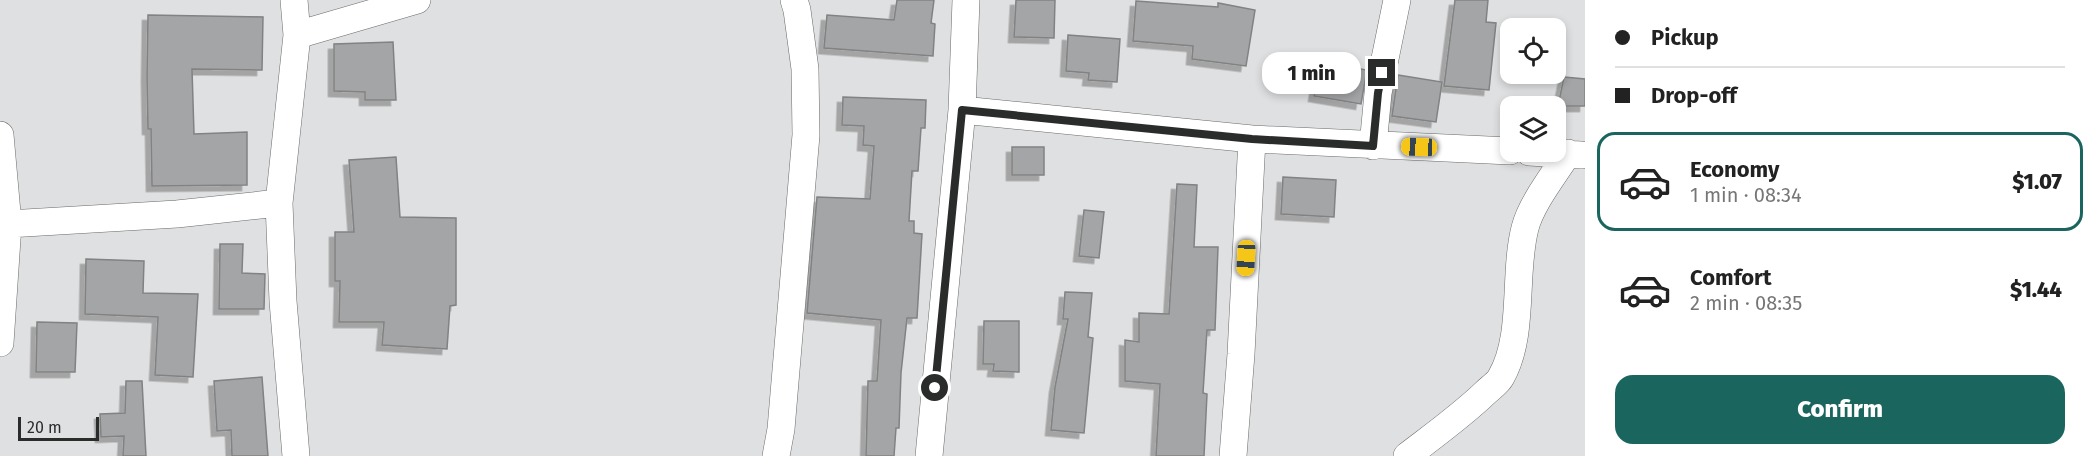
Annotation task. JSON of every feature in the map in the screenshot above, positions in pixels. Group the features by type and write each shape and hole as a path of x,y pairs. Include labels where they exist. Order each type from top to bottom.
{"street":[{"path":"294,0 297,35 279,203 283,301 296,456"},
{"path":"297,35 417,0"},
{"path":"776,456 781,429 806,135 805,69 794,0"},
{"path":"929,456 962,110 966,0"},
{"path":"1373,146 1378,93 1397,0"},
{"path":"962,110 1252,139 1500,151"},
{"path":"0,135 8,224 0,343"},
{"path":"1233,456 1241,354 1252,139"},
{"path":"1407,456 1471,406 1501,378 1510,354 1516,321 1521,249 1525,226 1535,206 1576,154"},
{"path":"8,224 177,214 279,203"}],"building":[{"path":"897,0 934,0 931,23 935,24 933,56 824,48 827,15 894,20"},
{"path":"1016,0 1055,0 1054,38 1014,37"},
{"path":"1455,0 1488,0 1486,22 1496,23 1489,90 1444,86"},
{"path":"1136,1 1218,7 1218,3 1255,10 1246,66 1192,59 1193,46 1133,41"},
{"path":"148,15 263,17 262,70 192,69 194,134 247,132 247,185 152,186 151,129 148,129"},
{"path":"1068,35 1120,39 1117,82 1088,80 1089,73 1066,71"},
{"path":"393,42 396,100 365,100 365,92 334,91 334,44"},
{"path":"1320,62 1367,70 1361,104 1314,96"},
{"path":"1398,75 1442,82 1436,122 1392,116"},
{"path":"1566,77 1585,79 1585,106 1566,106 1566,96 1560,96 1563,84 1566,84"},
{"path":"843,97 926,100 925,128 921,128 918,171 912,171 909,221 914,221 914,233 922,234 917,318 907,318 901,373 899,428 896,428 894,456 866,456 868,381 877,381 881,320 807,313 817,197 870,199 874,146 863,145 864,126 842,125"},
{"path":"1012,147 1044,147 1044,175 1012,175"},
{"path":"396,157 400,217 456,218 456,305 450,306 447,349 382,345 384,322 339,322 340,281 335,281 335,232 354,232 349,160"},
{"path":"1283,177 1336,180 1334,217 1281,214"},
{"path":"1177,184 1197,185 1194,247 1218,247 1215,330 1207,330 1203,393 1207,394 1204,456 1156,456 1160,384 1125,381 1125,340 1139,342 1139,313 1169,314"},
{"path":"1084,210 1104,212 1099,258 1079,256"},
{"path":"220,244 243,244 242,273 265,274 264,309 219,309"},
{"path":"86,259 144,261 143,293 198,294 193,377 155,375 158,317 85,314"},
{"path":"1065,292 1092,293 1088,337 1093,338 1084,433 1051,430 1055,387 1068,319 1063,319"},
{"path":"984,321 1019,321 1019,372 993,371 994,364 983,364"},
{"path":"37,322 77,323 75,372 36,372"},
{"path":"262,377 268,456 232,456 231,430 217,431 214,381"},
{"path":"126,381 142,381 146,456 123,456 124,436 101,437 100,414 125,413"}],"route":[{"path":"935,388 962,110 1252,139 1373,146 1382,73"}]}
